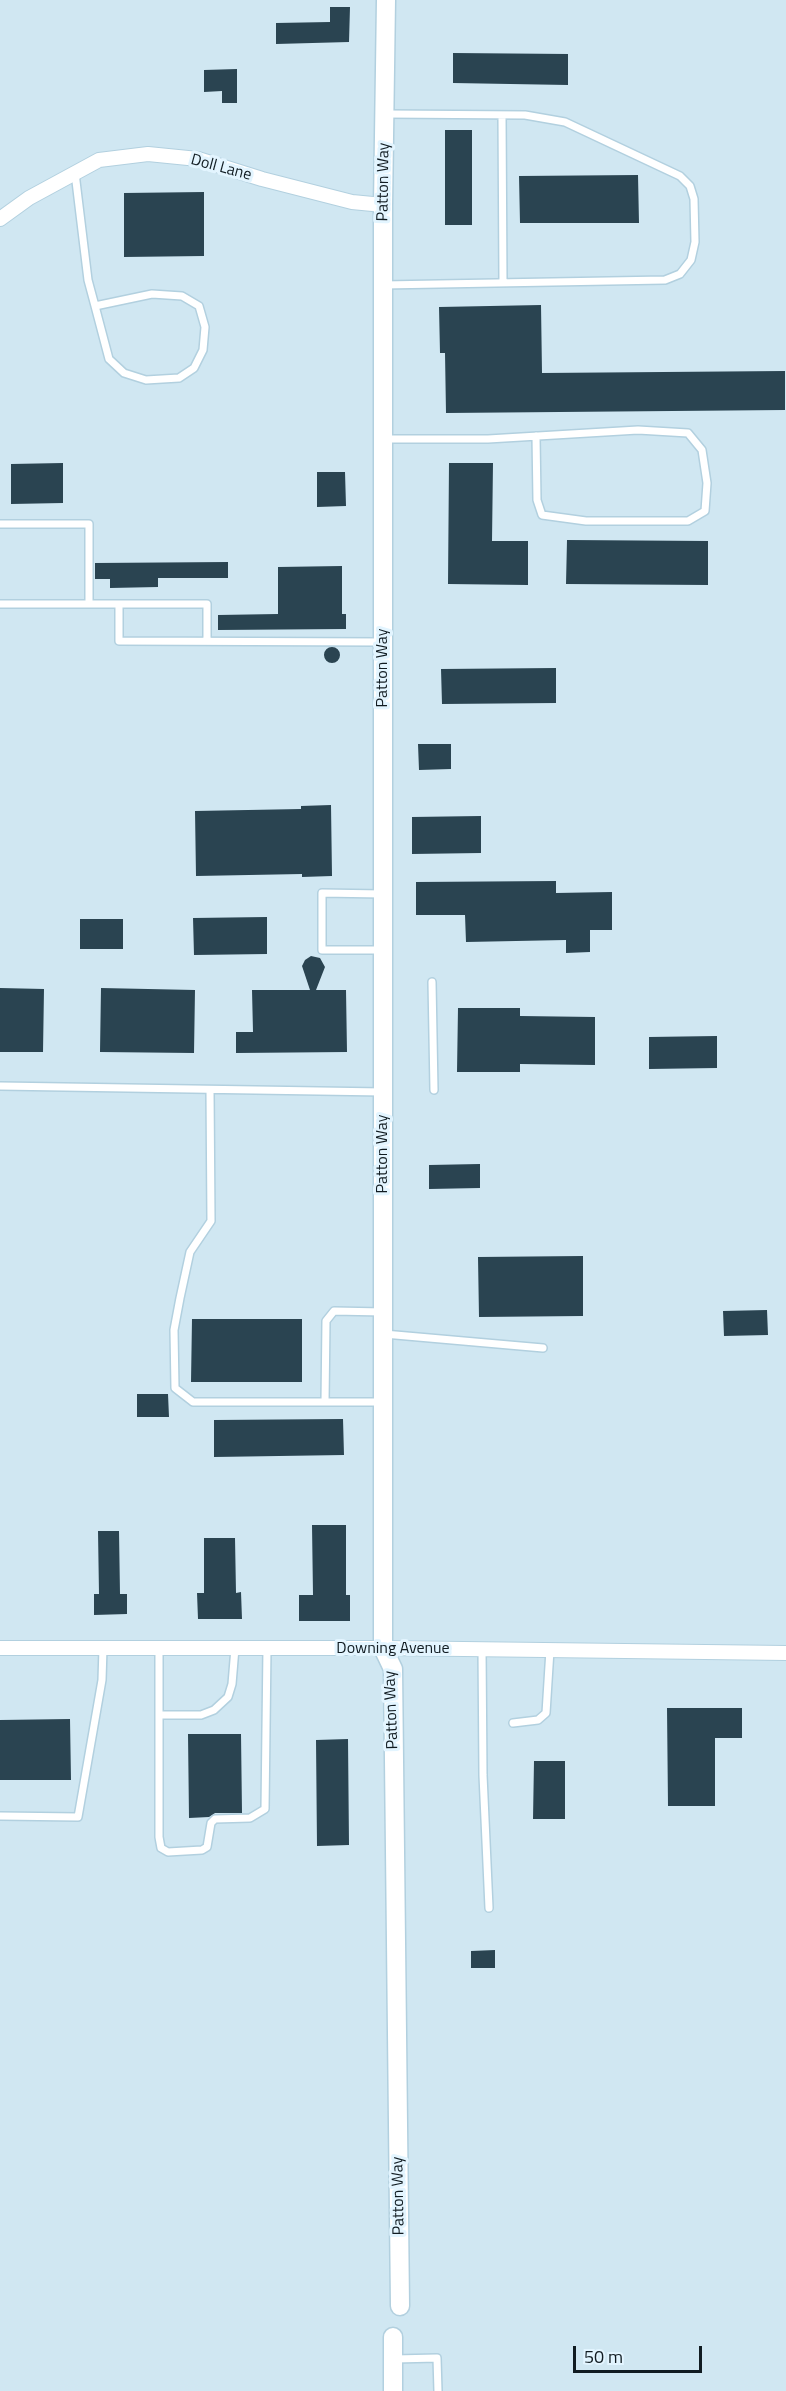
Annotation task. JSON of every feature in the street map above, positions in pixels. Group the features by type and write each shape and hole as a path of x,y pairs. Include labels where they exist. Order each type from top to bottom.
{"street":[{"name":"Patton Way","path":"386,0 383,205 382,1648 393,1670 400,2306"},
{"name":"Doll Lane","path":"0,219 29,198 99,160 148,154 188,158 352,202 383,205"},
{"name":"Downing Avenue","path":"0,1648 382,1648 786,1653"},
{"path":"393,2337 393,2391"}],"lane":[{"path":"383,285 665,280 680,274 691,260 695,242 694,199 690,186 680,176 566,122 525,115 385,114"},
{"path":"502,114 503,283"},
{"path":"75,173 88,280 109,359 123,373 146,380 178,378 194,368 203,350 205,327 199,306 182,296 152,294 95,306"},
{"path":"383,439 488,439 536,436 638,430 688,432 702,450 707,483 705,511 688,521 586,520 542,515 537,500 536,436"},
{"path":"0,524 88,524 89,604"},
{"path":"0,604 207,604 207,641"},
{"path":"119,604 119,640 383,642"},
{"path":"383,894 322,893 322,950 383,950"},
{"path":"432,982 434,1090"},
{"path":"0,1086 383,1092"},
{"path":"210,1090 211,1221 190,1252 180,1298 174,1330 175,1389 193,1402 383,1402"},
{"path":"325,1402 326,1321 334,1311 383,1312"},
{"path":"383,1334 543,1348"},
{"path":"0,1816 78,1817 102,1680 103,1648"},
{"path":"159,1648 161,1848 168,1852 202,1850 207,1847 211,1823 215,1819 250,1818 265,1809 267,1648"},
{"path":"159,1715 201,1715 214,1710 228,1697 232,1684 235,1648"},
{"path":"482,1650 483,1775 489,1908"},
{"path":"513,1723 538,1720 546,1713 550,1650"},
{"path":"393,2359 437,2358 438,2391"}],"shaded area":[{"path":"0,0 786,0 786,2391 0,2391"}],"building":[{"path":"330,7 350,7 349,42 276,44 276,23 330,22"},
{"path":"453,53 568,54 568,85 453,83"},
{"path":"237,69 237,103 222,103 222,91 204,92 204,70"},
{"path":"445,130 472,130 472,225 445,225"},
{"path":"638,175 639,223 520,223 519,176"},
{"path":"204,192 204,256 124,257 124,193"},
{"path":"541,305 542,373 785,371 785,410 446,413 445,353 440,353 439,307"},
{"path":"63,463 63,503 11,504 11,464"},
{"path":"449,463 493,463 492,541 528,541 528,585 448,584"},
{"path":"317,472 345,472 346,506 317,507"},
{"path":"567,540 708,541 708,585 566,584"},
{"path":"228,562 228,578 158,578 158,587 110,588 110,579 95,579 95,563"},
{"path":"342,566 342,614 346,614 346,629 218,630 218,615 278,614 278,567"},
{"path":"332,647 340,655 332,663 324,655"},
{"path":"556,668 556,703 442,704 441,669"},
{"path":"418,744 451,744 451,769 419,770"},
{"path":"331,805 332,876 302,877 302,874 196,876 195,811 301,809 301,806"},
{"path":"481,816 481,853 412,854 412,817"},
{"path":"556,881 556,893 612,892 612,930 590,930 590,952 566,953 566,940 466,942 465,915 416,915 416,882"},
{"path":"267,917 267,954 194,955 193,918"},
{"path":"80,919 123,919 123,949 80,949"},
{"path":"311,956 320,958 325,967 316,990 346,990 347,1052 236,1053 236,1032 253,1032 252,990 310,990 302,966"},
{"path":"0,988 44,989 43,1052 0,1052"},
{"path":"101,988 195,990 194,1053 100,1052"},
{"path":"458,1008 520,1008 520,1016 595,1017 595,1065 520,1064 520,1072 457,1072"},
{"path":"717,1036 717,1068 649,1069 649,1037"},
{"path":"480,1164 480,1188 429,1189 429,1165"},
{"path":"583,1256 583,1316 479,1317 478,1257"},
{"path":"767,1310 768,1335 724,1336 723,1311"},
{"path":"192,1319 302,1319 302,1382 191,1382"},
{"path":"137,1394 168,1394 169,1417 137,1417"},
{"path":"343,1419 344,1455 214,1457 214,1420"},
{"path":"312,1525 346,1525 346,1595 350,1595 350,1621 299,1621 299,1595 313,1595"},
{"path":"98,1531 119,1531 120,1594 127,1594 127,1614 94,1615 94,1594 99,1594"},
{"path":"204,1538 235,1538 236,1593 241,1592 242,1619 198,1619 197,1593 204,1593"},
{"path":"667,1708 742,1708 742,1738 715,1738 715,1806 668,1806"},
{"path":"70,1719 71,1780 0,1780 0,1720"},
{"path":"188,1734 241,1734 242,1813 215,1813 209,1817 189,1818"},
{"path":"348,1739 349,1845 317,1846 316,1740"},
{"path":"534,1761 565,1761 565,1819 533,1819"},
{"path":"495,1950 495,1968 471,1968 471,1951"}]}
